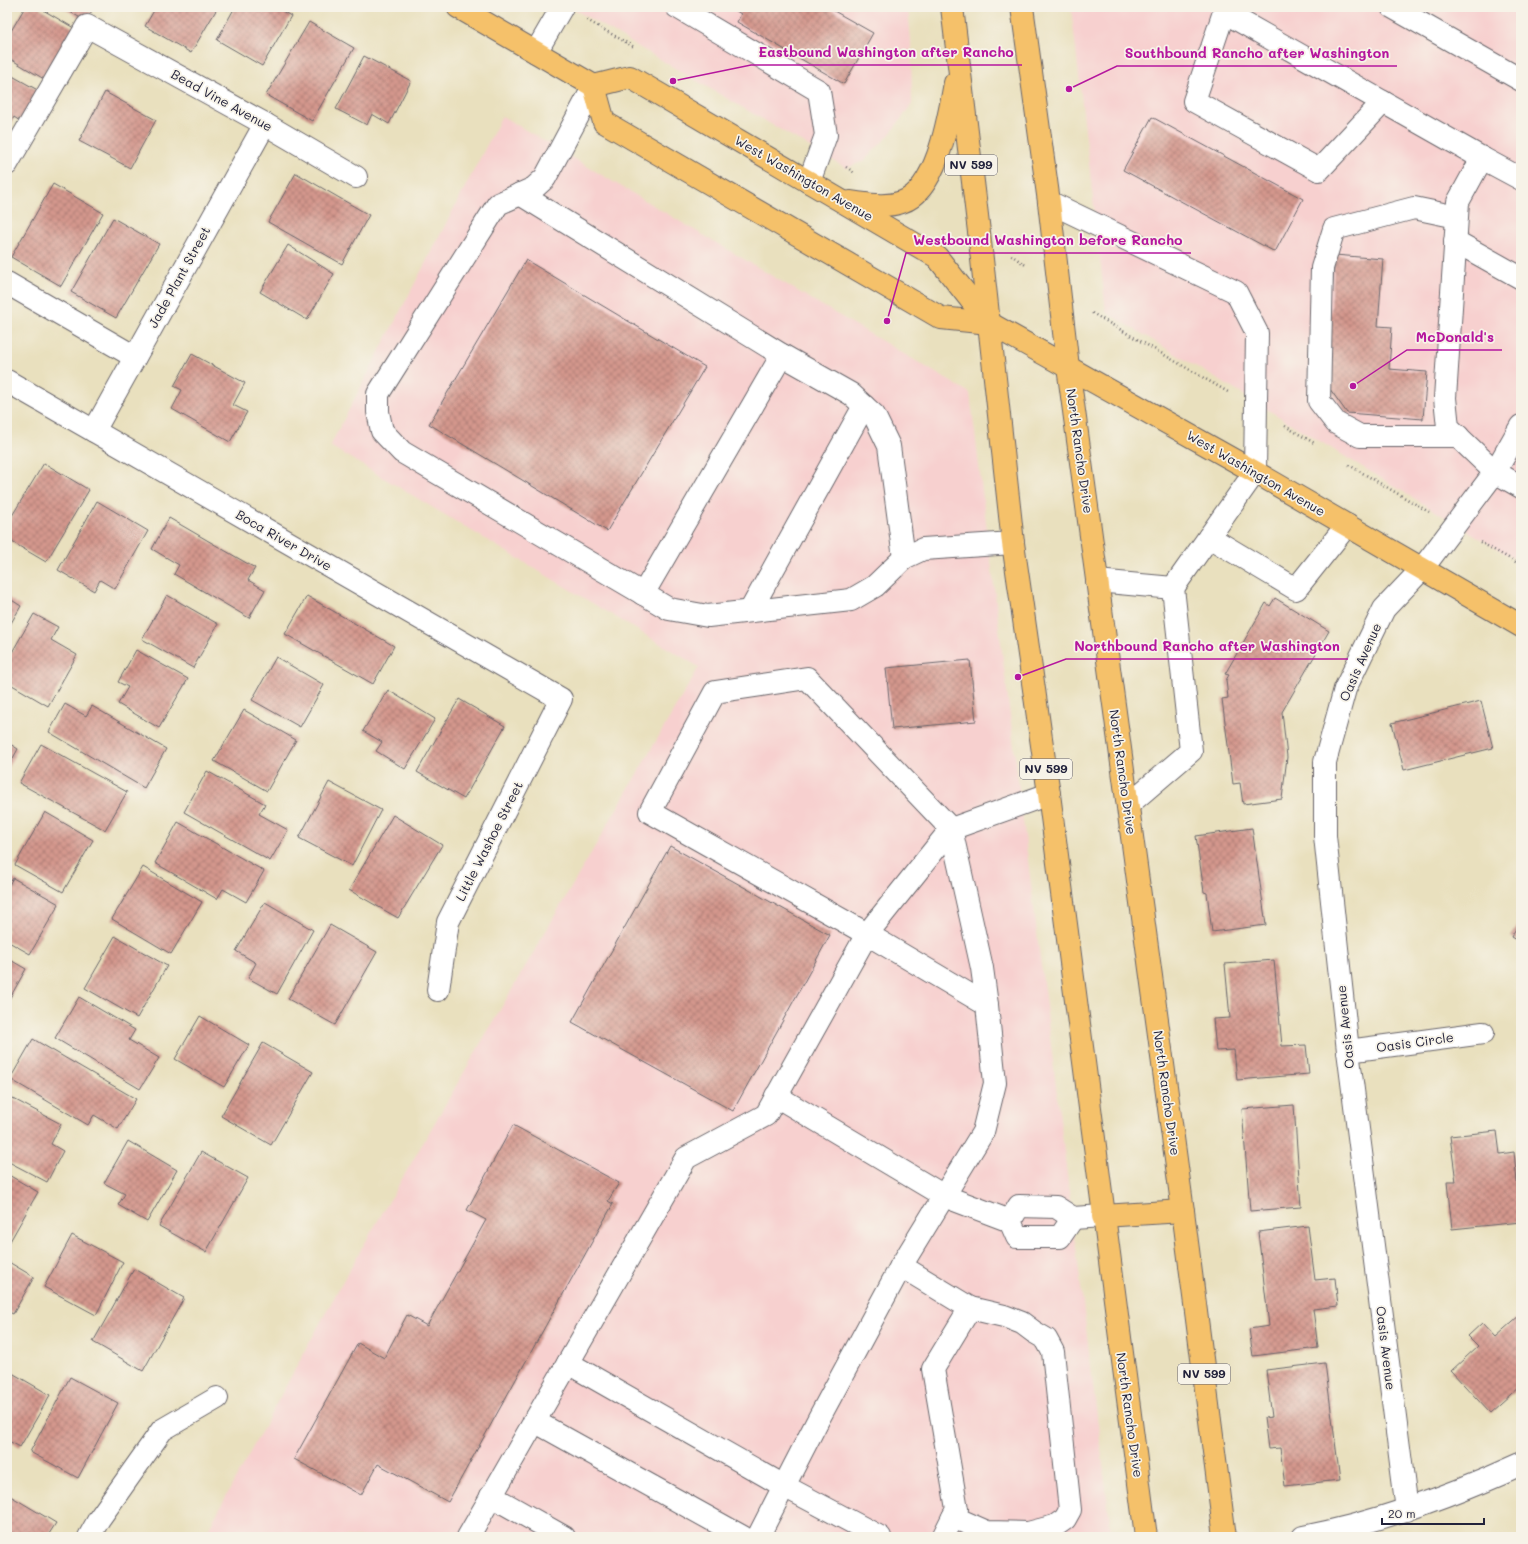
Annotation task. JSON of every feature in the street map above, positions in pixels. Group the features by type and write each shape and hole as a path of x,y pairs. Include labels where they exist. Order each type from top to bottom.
{"main road":[{"path":"458,7 594,86"},
{"name":"North Rancho Drive","path":"952,7 1013,543 1049,794 1146,1537"},
{"name":"North Rancho Drive","path":"1022,7 1049,202 1068,367 1183,1211 1225,1537"},
{"path":"843,201 881,205 903,202 919,191 930,173 943,140 959,66"},
{"name":"West Washington Avenue","path":"989,323 942,318 604,122 594,86 630,76 937,257 989,323 1255,472 1521,626"},
{"path":"1103,1216 1183,1211"}],"street":[{"path":"536,52 562,7"},
{"path":"677,7 819,91 826,135 809,182"},
{"path":"1392,7 1521,80"},
{"path":"1382,102 1318,170 1194,101 1226,10 1382,102 1521,179"},
{"name":"Bead Vine Avenue","path":"7,164 87,26 265,124 356,177"},
{"path":"594,86 545,178 534,188 498,204 378,394 378,412 382,431 402,452 669,609 708,616 851,600 875,586 904,558 923,549 1013,543"},
{"name":"Jade Plant Street","path":"94,431 265,124"},
{"path":"1482,158 1458,202 1445,398 1448,427 1495,472 1521,487"},
{"path":"520,194 782,355 851,394 874,415 889,446 904,558"},
{"path":"1049,202 1236,292 1257,333 1255,472 1173,588 1191,751 1128,805"},
{"path":"1457,217 1414,208 1334,229 1322,268 1319,401 1336,423 1360,436 1458,436"},
{"path":"1455,241 1521,278"},
{"path":"7,283 135,357"},
{"path":"643,594 782,355"},
{"name":"Boca River Drive","path":"9,388 94,431 561,699"},
{"path":"750,611 864,406"},
{"name":"Oasis Avenue","path":"1406,1510 1348,1051 1325,836 1325,762 1345,689 1384,609 1422,569 1495,472 1521,426"},
{"path":"1209,537 1296,589 1347,525"},
{"path":"1097,581 1173,588"},
{"path":"758,1537 900,1266 983,1132 995,1083 987,1005 982,968 951,829 806,678 714,692 650,812 866,934 987,1005"},
{"name":"Little Washoe Street","path":"438,990 448,922 561,699"},
{"path":"468,1537 686,1158 766,1115 866,934 951,829 1049,794"},
{"name":"Oasis Circle","path":"1348,1051 1483,1033"},
{"path":"776,1096 944,1196 1010,1220 1018,1236 1060,1237 1073,1218"},
{"path":"1010,1220 1019,1206 1056,1207 1073,1218 1103,1216"},
{"path":"900,1266 970,1308 1004,1316 1022,1323 1046,1339 1053,1352 1070,1510 1065,1519 1055,1526 1028,1533 987,1532 954,1517"},
{"path":"943,1537 957,1509 933,1369 970,1308"},
{"path":"568,1363 784,1486 880,1537"},
{"path":"90,1537 99,1520 162,1430 217,1398"},
{"path":"534,1421 743,1537"},
{"path":"1303,1537 1341,1530 1406,1510 1521,1464"},
{"path":"491,1496 564,1537"}],"shaded area":[{"path":"570,7 908,7 911,40 912,104 890,134 864,161 846,168"},
{"path":"1071,7 1521,7 1521,563 1106,312"},
{"path":"502,116 970,393 1112,1537 204,1537 344,1279 699,667 330,446"}],"building":[{"path":"25,7 38,7 79,31 49,82 7,57 7,38"},
{"path":"61,7 94,7 86,21"},
{"path":"156,7 218,7 191,53 145,26"},
{"path":"235,7 275,7 291,16 262,66 217,40"},
{"path":"730,7 827,7 873,33 844,84 737,22 741,14"},
{"path":"309,22 354,48 312,121 266,95"},
{"path":"364,56 411,81 389,124 372,114 367,125 336,109"},
{"path":"7,73 43,93 26,125 14,117 7,130"},
{"path":"105,92 156,120 130,168 79,141"},
{"path":"1152,117 1303,199 1275,252 1123,170"},
{"path":"296,173 369,215 342,264 268,222"},
{"path":"53,184 103,213 61,286 11,257"},
{"path":"113,218 159,244 116,318 71,292"},
{"path":"288,245 334,274 307,320 260,292"},
{"path":"1335,255 1383,259 1378,326 1392,327 1389,369 1427,372 1423,419 1347,413 1325,382"},
{"path":"526,260 705,367 607,531 429,424"},
{"path":"192,354 245,383 233,405 247,412 230,442 172,409 182,390 174,386"},
{"path":"44,463 89,490 46,562 7,539 7,524"},
{"path":"97,501 148,531 115,589 100,580 94,591 58,570"},
{"path":"169,518 255,568 248,580 265,590 249,618 174,574 179,565 152,549"},
{"path":"167,595 218,624 193,668 142,639"},
{"path":"307,596 394,646 373,684 285,634"},
{"path":"7,597 21,606 7,630"},
{"path":"1275,598 1329,631 1282,712 1287,757 1282,799 1243,804 1240,783 1233,784 1222,699 1228,698 1226,680 1229,675 1225,674 1266,603 1270,606"},
{"path":"34,614 58,627 51,640 77,655 48,706 7,682 7,661"},
{"path":"136,650 188,679 159,728 118,704 128,687 118,682"},
{"path":"276,657 324,685 300,727 252,700"},
{"path":"970,660 976,721 892,729 886,668"},
{"path":"388,690 435,719 405,769 376,751 382,742 363,731"},
{"path":"459,699 505,726 464,799 417,772"},
{"path":"1481,701 1493,748 1404,770 1392,723"},
{"path":"65,704 86,716 92,706 166,749 144,788 49,732"},
{"path":"244,710 296,740 267,791 214,761"},
{"path":"7,742 18,749 7,769"},
{"path":"41,744 127,792 105,830 19,783"},
{"path":"207,771 265,804 259,814 288,830 270,861 184,812"},
{"path":"329,782 381,810 352,866 299,838"},
{"path":"45,812 93,840 63,892 15,865"},
{"path":"393,815 442,845 398,918 349,890"},
{"path":"178,822 264,871 246,902 223,889 217,899 155,863"},
{"path":"1252,828 1266,925 1212,932 1207,893 1204,892 1196,836"},
{"path":"670,846 830,935 733,1111 572,1022"},
{"path":"143,867 202,902 171,954 112,919"},
{"path":"13,878 59,904 30,954 7,941 7,888"},
{"path":"265,902 313,930 277,994 248,978 256,963 236,951"},
{"path":"1521,920 1521,943 1511,937"},
{"path":"330,925 377,952 335,1025 288,999"},
{"path":"115,936 167,966 137,1018 85,988"},
{"path":"7,958 26,969 7,1003"},
{"path":"1274,960 1282,1046 1306,1045 1309,1074 1237,1080 1234,1050 1216,1051 1213,1019 1230,1018 1225,964"},
{"path":"79,997 135,1030 129,1040 159,1058 140,1089 55,1038"},
{"path":"200,1016 249,1045 224,1087 175,1059"},
{"path":"33,1039 136,1099 118,1129 94,1115 88,1125 10,1079"},
{"path":"263,1043 313,1072 271,1145 221,1116"},
{"path":"8,1096 61,1124 51,1144 63,1151 47,1182 7,1161"},
{"path":"1294,1105 1301,1207 1250,1211 1242,1109"},
{"path":"513,1125 619,1183 608,1201 613,1204 448,1502 378,1464 361,1495 294,1459 358,1343 384,1358 407,1315 427,1326 486,1220 467,1210"},
{"path":"1497,1131 1500,1154 1514,1152 1521,1222 1452,1229 1447,1182 1456,1182 1450,1136"},
{"path":"128,1141 177,1170 147,1222 118,1205 125,1194 104,1183"},
{"path":"201,1152 248,1178 206,1252 159,1226"},
{"path":"7,1174 38,1192 9,1243 7,1242"},
{"path":"1308,1226 1315,1280 1335,1278 1338,1306 1313,1309 1318,1348 1253,1356 1249,1329 1269,1326 1258,1232"},
{"path":"72,1235 123,1262 96,1315 44,1287"},
{"path":"7,1261 34,1277 13,1314 7,1311"},
{"path":"134,1269 184,1298 143,1371 93,1342"},
{"path":"1521,1314 1521,1385 1490,1413 1451,1371 1478,1346 1468,1336 1482,1323 1495,1337"},
{"path":"1325,1363 1340,1480 1285,1486 1280,1448 1268,1449 1264,1418 1272,1417 1266,1370"},
{"path":"7,1370 50,1395 20,1447 7,1440"},
{"path":"70,1377 118,1403 78,1478 30,1452"},
{"path":"7,1494 56,1523 47,1537 7,1537"}],"place":[{"name":"Eastbound Washington after Rancho","path":"673,81"},
{"name":"Southbound Rancho after Washington","path":"1069,89"},
{"name":"Westbound Washington before Rancho","path":"887,321"},
{"name":"McDonald's","path":"1353,386"},
{"name":"Northbound Rancho after Washington","path":"1018,677"}]}
